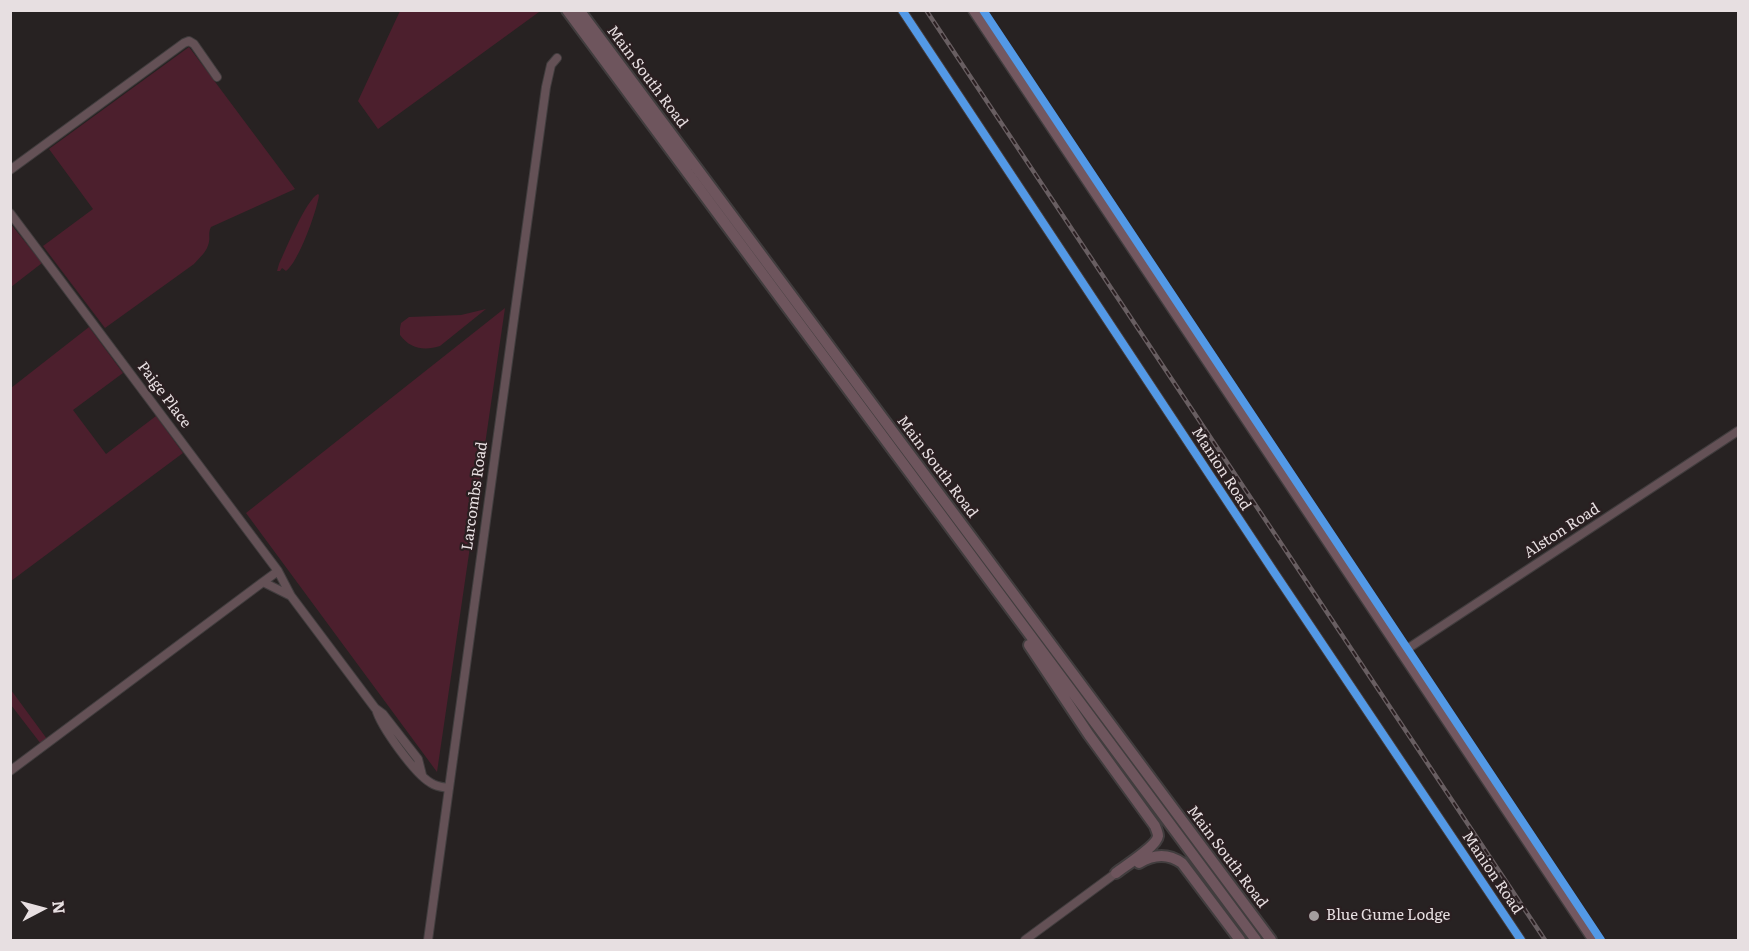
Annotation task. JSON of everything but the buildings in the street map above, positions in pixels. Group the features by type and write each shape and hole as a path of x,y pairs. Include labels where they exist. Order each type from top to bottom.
{"highway":[{"name":"Main South Road","path":"567,10 1256,940"},
{"name":"Main South Road","path":"579,10 1271,940"},
{"path":"994,588 1077,718 1155,826 1158,836 1156,842 1116,873"},
{"path":"1116,873 1150,857 1162,855 1176,859 1187,868 1240,940"}],"main road":[{"path":"973,10 1593,940"}],"street":[{"name":"Manion Road","path":"902,10 1267,562 1521,940"},
{"path":"10,170 184,43 189,41 194,44 217,77"},
{"name":"Larcombs Road","path":"428,940 546,87 551,65 557,58"},
{"name":"Paige Place","path":"10,213 279,571 291,596 375,708 383,714 418,759 422,776 434,785 449,788"},
{"name":"Alston Road","path":"1401,654 1738,431"},
{"path":"10,771 279,571"},
{"name":"Paige Place","path":"263,582 291,596"},
{"path":"1025,940 1116,873"}],"shaded area":[{"path":"400,11 538,11 378,129 358,101"},
{"path":"189,47 295,189 211,227 207,249 194,264 105,328 43,246 93,209 49,149"},
{"path":"318,194 318,203 311,224 296,258 286,271 282,268 277,271 302,215"},
{"path":"10,223 42,263 11,287 10,287"},
{"path":"505,308 437,772 246,513"},
{"path":"486,309 440,346 418,348 408,343 400,335 401,323 409,317 461,315"},
{"path":"89,327 123,373 73,410 106,454 156,416 183,453 11,581 11,388"},
{"path":"11,690 47,739 41,744 11,705"}],"railway":[{"path":"926,10 1545,940"}],"cycle path":[{"path":"902,10 1521,940"},
{"path":"983,10 1601,940"}],"place":[{"name":"Blue Gume Lodge","path":"1314,916"}]}
